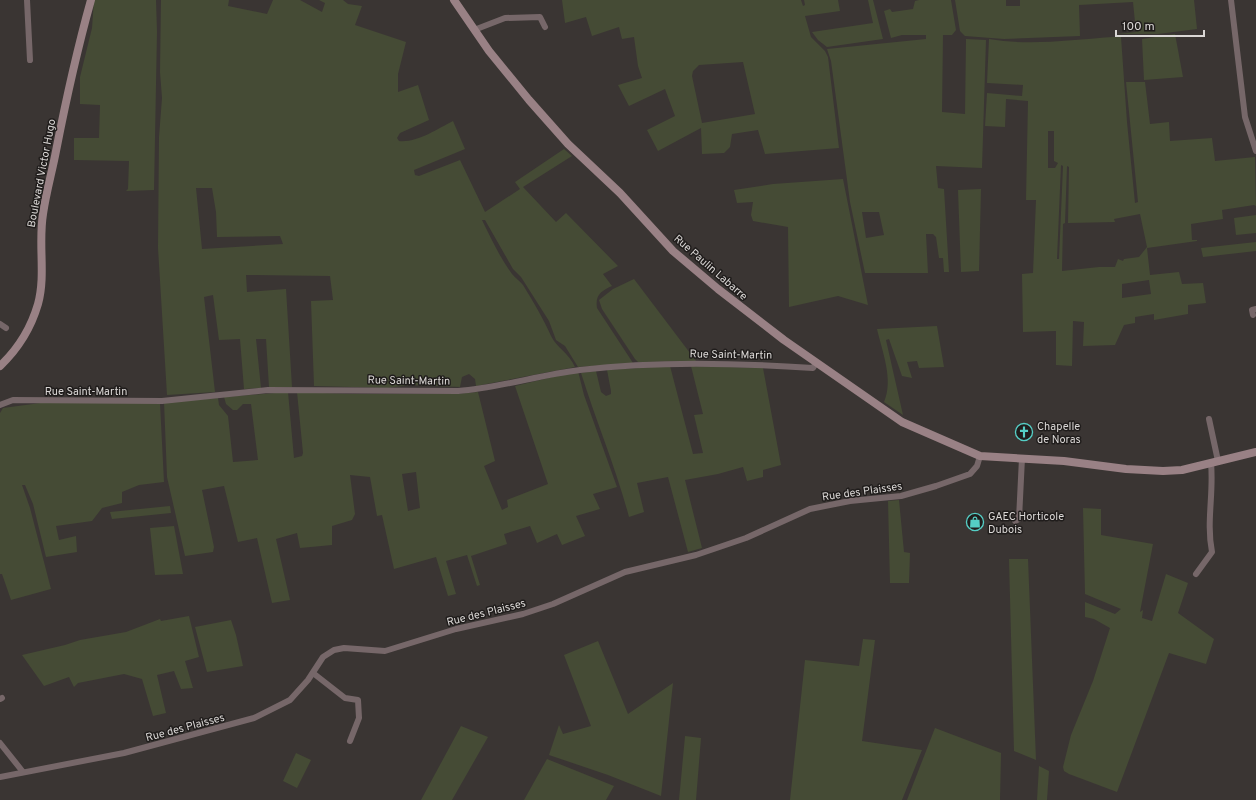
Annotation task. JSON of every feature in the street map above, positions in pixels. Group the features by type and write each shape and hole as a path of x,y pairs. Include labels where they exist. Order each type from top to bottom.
{"street":[{"path":"27,0 30,60"},
{"name":"Boulevard Victor Hugo","path":"0,366 19,345 28,330 38,303 42,274 40,243 43,213 72,74 91,0"},
{"name":"Rue Paulin Labarre","path":"454,0 474,30 512,80 564,139 620,193 673,250 752,316 816,363 902,422 980,456 1064,461 1126,469 1163,471 1182,470 1256,452"},
{"path":"1231,0 1245,117 1256,151"},
{"path":"474,30 505,18 540,17 544,27"},
{"path":"0,324 6,328"},
{"name":"Rue Saint-Martin","path":"0,405 13,400 162,401 268,390 472,390 564,372 633,365 712,364 813,368 816,363"},
{"path":"1196,574 1212,552 1209,516 1214,462 1209,419"},
{"name":"Rue des Plaisses","path":"0,777 124,752 254,718 290,700 323,657 334,650 344,648 385,651 452,630 523,614 553,604 625,572 696,556 746,538 810,509 850,501 901,496 936,486 970,474 977,466 980,456"},
{"path":"1015,521 1019,519 1022,458"},
{"path":"313,672 346,698 358,700 359,718 350,741"},
{"path":"0,743 23,772"}],"green space":[{"path":"94,0 156,0 157,32 154,190 126,191 128,189 129,161 74,160 74,138 99,138 100,105 80,104 80,77 92,28"},
{"path":"161,0 229,0 228,6 267,14 273,0 300,0 322,12 325,3 319,0 343,0 348,4 362,6 355,25 406,42 398,74 398,92 418,85 429,120 400,133 397,138 399,141 420,138 453,121 465,149 414,170 415,175 419,176 460,160 485,212 520,189 515,182 564,149 572,156 523,187 556,222 566,213 618,266 603,274 612,286 600,294 597,300 597,308 633,363 578,367 565,346 556,340 549,321 521,277 513,269 485,220 482,220 496,248 512,274 523,285 556,344 570,358 575,367 476,386 475,379 469,374 462,377 460,387 410,385 388,388 314,386 311,301 333,300 330,276 246,275 247,292 286,289 292,387 269,387 266,339 256,339 261,388 244,389 240,339 219,340 213,295 204,297 215,392 167,395 158,248 159,137 162,98 160,72","holes":["196,188 212,188 216,212 217,237 280,236 283,244 202,249"]},
{"path":"562,0 801,0 803,6 805,5 804,0 838,0 840,11 805,16 811,37 825,51 828,57 839,148 765,154 758,130 732,134 730,147 724,153 702,154 701,128 658,151 647,130 675,116 665,89 629,106 618,85 642,78 638,66 634,37 622,39 619,27 592,36 586,17 565,23","holes":["743,62 755,114 702,123 692,76 693,71 699,65"]},
{"path":"868,0 873,0 883,39 827,47 818,40 812,32 873,23"},
{"path":"951,0 956,30 952,35 943,35 942,112 965,114 966,39 986,40 982,168 936,166 938,188 944,189 949,272 944,272 943,258 939,258 936,237 933,234 926,234 928,273 865,273 850,202 831,61 827,49 926,39 926,35 902,35 891,38 884,11 890,9 892,12 913,9 915,1","holes":["862,212 879,212 884,235 866,238"]},
{"path":"955,0 1006,0 1006,6 1020,6 1020,0 1194,0 1197,29 1158,34 1117,34 1136,32 1133,2 1079,5 1080,36 1004,39 965,36 960,31"},
{"path":"1175,34 1183,77 1144,80 1142,39"},
{"path":"1121,37 1135,203 1138,202 1126,82 1145,82 1150,124 1169,122 1170,141 1212,138 1215,161 1255,157 1256,206 1254,205 1222,210 1223,219 1191,224 1192,240 1197,241 1147,248 1150,275 1179,272 1182,284 1203,283 1206,303 1188,305 1188,314 1154,320 1154,314 1135,317 1135,323 1124,325 1115,345 1083,346 1084,322 1073,321 1072,366 1056,365 1056,331 1023,332 1022,274 1033,273 1036,200 1026,200 1028,101 1006,99 1005,127 985,126 987,93 1022,96 1023,85 987,83 989,39 1035,42","holes":["1048,131 1054,131 1054,161 1058,163 1055,168 1048,168","1061,165 1063,166 1059,259 1057,259","1067,166 1069,167 1068,223 1115,222 1114,219 1140,214 1147,247 1139,257 1124,259 1123,261 1118,259 1115,267 1099,267 1062,271 1063,224 1065,223","1149,280 1151,294 1122,298 1122,284"]},
{"path":"843,179 868,305 838,296 789,307 788,227 753,221 751,215 753,202 737,203 734,190 773,184"},
{"path":"981,189 979,271 961,272 958,190"},
{"path":"1256,215 1256,233 1236,235 1234,218"},
{"path":"1256,242 1256,251 1203,257 1201,248"},
{"path":"634,279 696,361 638,362 635,359 602,309 599,300 613,289"},
{"path":"937,326 944,367 919,368 917,361 907,362 912,378 902,376 889,339 886,340 903,415 884,402 888,384 884,356 877,329"},
{"path":"670,366 693,454 703,453 694,415 703,414 691,366 763,368 781,465 763,470 763,477 747,481 743,467 718,474 685,480 702,548 688,552 668,477 637,483 644,512 629,517 581,373 596,371 601,392 606,396 611,394 607,370"},
{"path":"578,371 584,395 617,487 593,494 600,509 576,516 585,536 562,545 557,534 537,543 530,526 504,534 507,544 471,556 480,585 477,586 467,555 446,561 456,594 448,596 436,557 394,569 382,515 377,516 370,477 350,475 355,514 352,520 332,526 332,545 300,548 297,533 276,539 290,600 272,603 257,538 238,542 224,486 202,490 214,547 213,552 185,556 167,477 164,402 218,398 219,405 228,416 233,462 258,460 251,404 243,404 237,410 233,410 226,404 224,397 288,392 294,458 302,456 303,453 297,392 349,394 456,394 478,392 495,461 484,466 502,510 508,507 507,500 548,484 515,386","holes":["416,472 420,508 408,511 402,474"]},
{"path":"48,402 160,403 164,482 139,485 122,492 122,503 102,508 92,521 56,526 59,540 76,536 77,552 46,557 33,504 25,485 22,485 30,508 51,589 11,600 2,574 0,574 0,413 3,408"},
{"path":"899,500 904,552 910,553 909,583 890,583 888,501"},
{"path":"170,506 171,513 112,519 110,512"},
{"path":"1083,508 1101,509 1101,535 1153,544 1140,612 1143,610 1142,618 1152,621 1166,574 1188,583 1178,613 1214,639 1206,664 1169,653 1117,792 1069,774 1064,771 1063,767 1071,735 1093,681 1110,628 1094,619 1085,617 1085,602 1115,614 1121,609 1085,594"},
{"path":"174,526 183,574 155,575 150,528"},
{"path":"1009,559 1028,559 1036,760 1014,751"},
{"path":"189,616 199,657 185,661 193,688 181,689 174,671 157,675 166,713 153,716 142,679 124,674 78,683 74,687 69,677 44,686 22,655 80,640 126,632 160,619 161,621"},
{"path":"231,620 243,666 207,672 195,627"},
{"path":"863,639 875,640 862,741 922,750 902,800 790,800 805,660 859,666"},
{"path":"598,641 628,714 673,683 661,796 608,775 549,755 559,725 563,734 591,726 564,655"},
{"path":"461,726 488,737 452,800 421,800"},
{"path":"935,728 1001,753 1000,800 907,800"},
{"path":"685,736 701,738 696,800 679,800"},
{"path":"296,753 311,760 297,788 283,781"},
{"path":"547,759 614,786 606,800 524,800"},
{"path":"1039,766 1049,771 1047,800 1037,800"}],"place":[{"name":"Chapelle de Noras","path":"1024,432"},
{"name":"GAEC Horticole Dubois","path":"975,522"}]}
